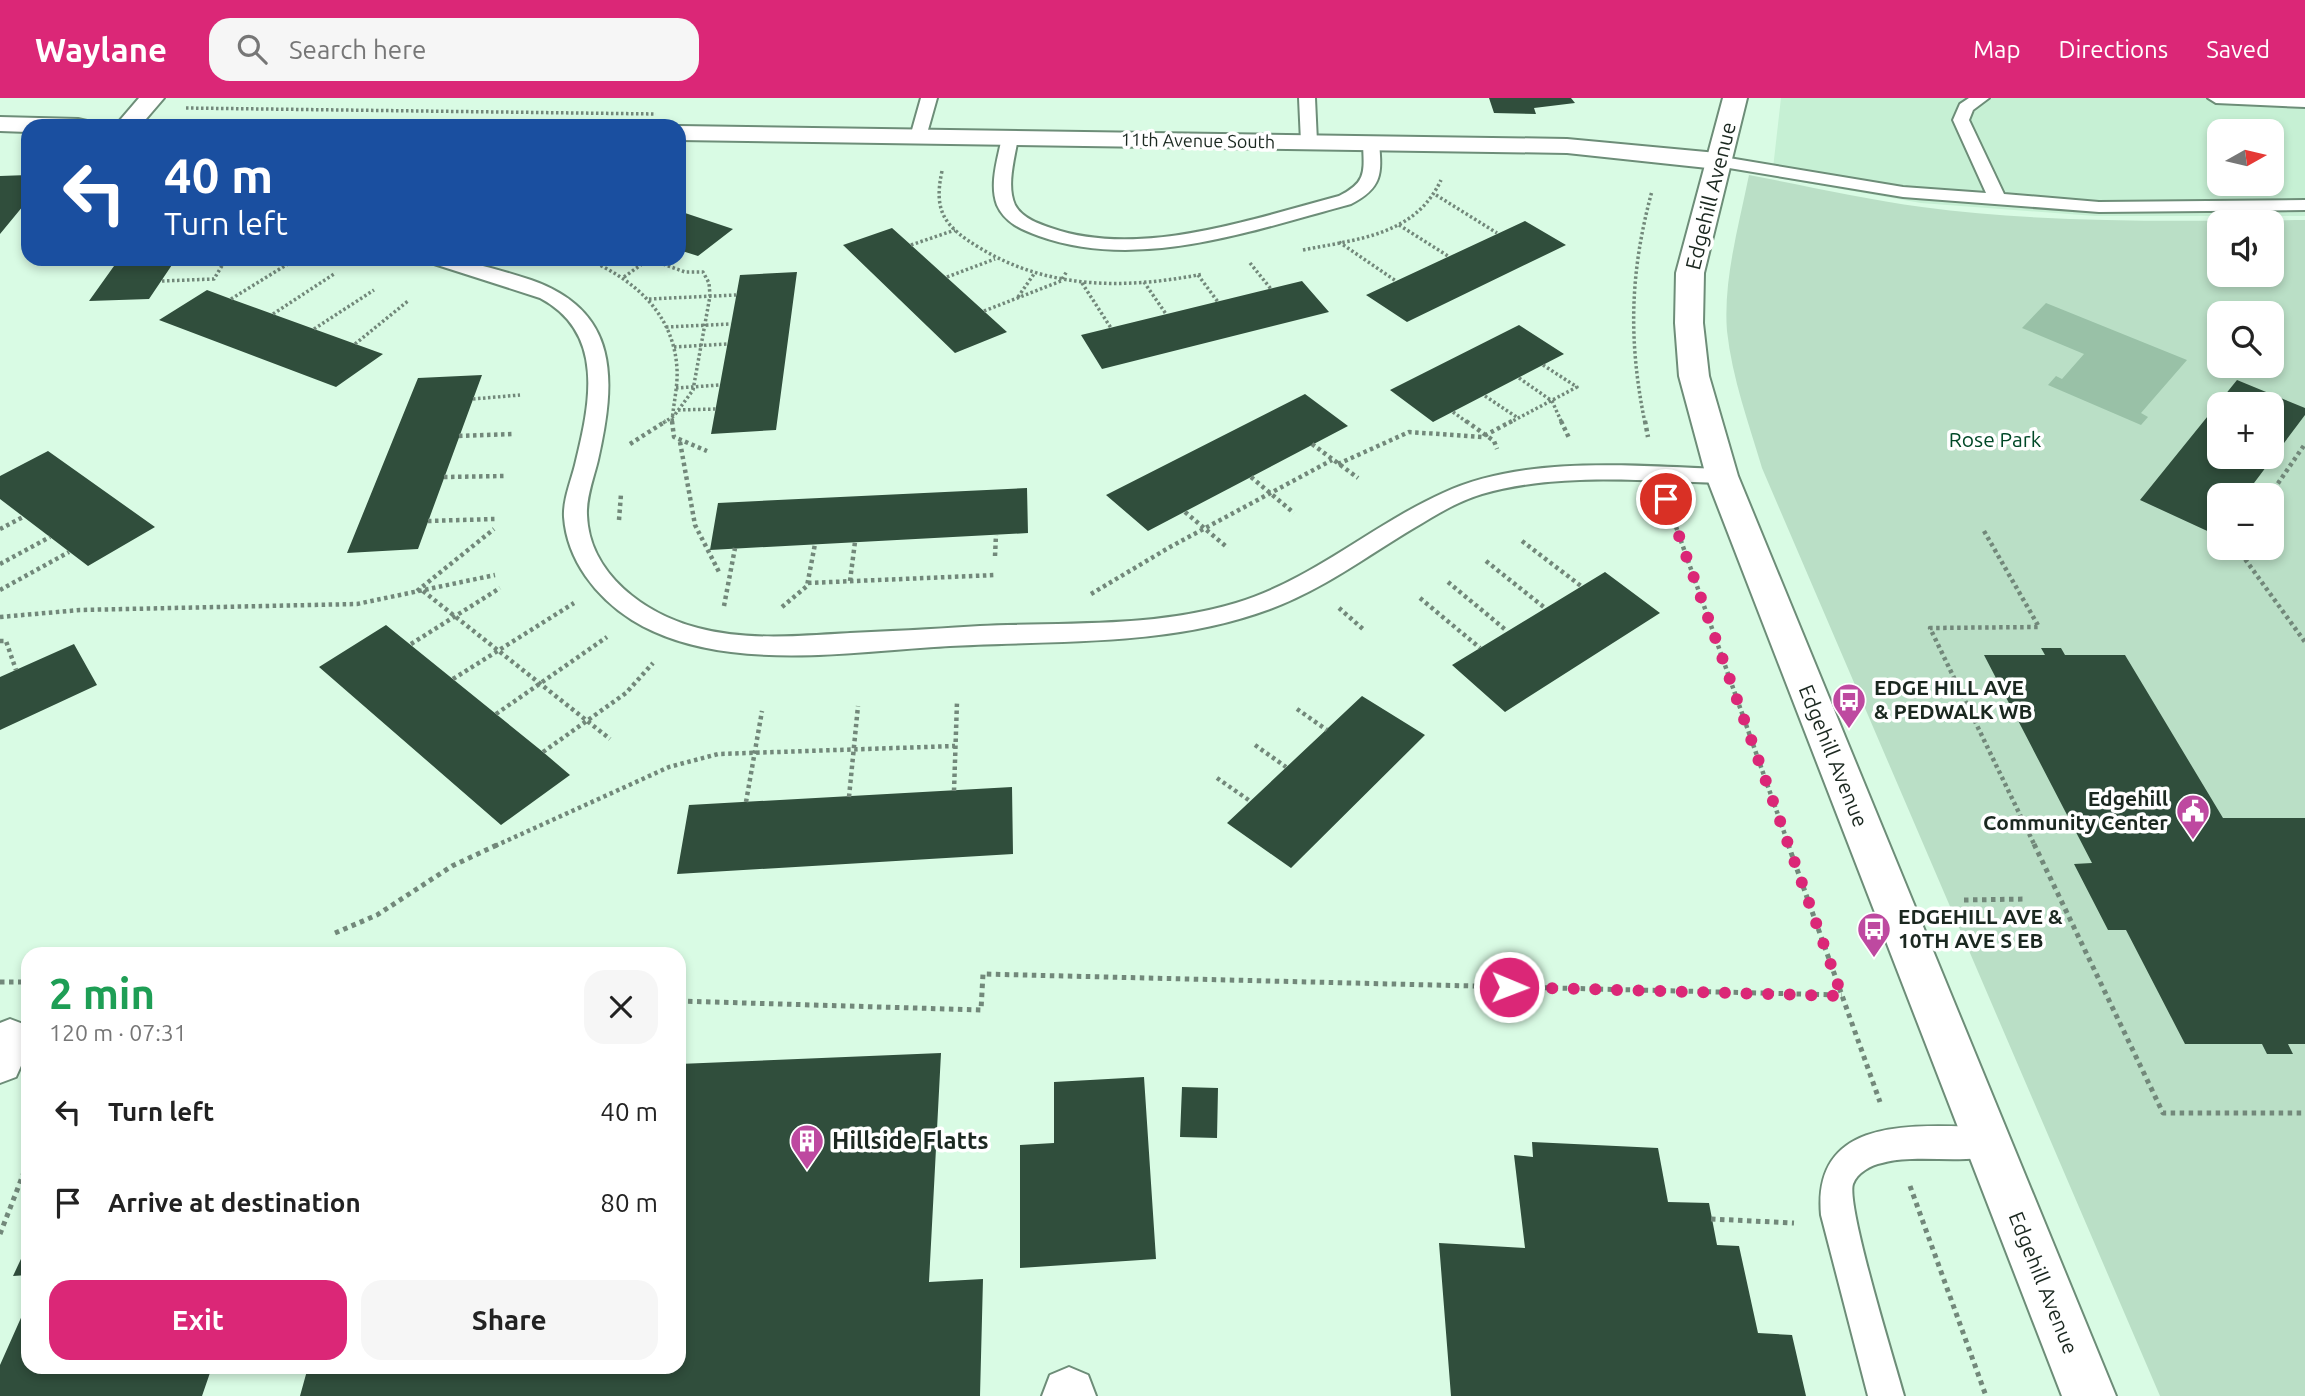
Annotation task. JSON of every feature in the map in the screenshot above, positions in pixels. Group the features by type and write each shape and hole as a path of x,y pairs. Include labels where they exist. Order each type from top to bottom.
{"street":[{"path":"133,119 152,98"},
{"name":"Edgehill Avenue","path":"1735,98 1690,273 1689,323 1694,376 1722,476 2089,1396"},
{"path":"0,124 21,125"},
{"name":"11th Avenue South","path":"686,133 1567,146 1717,161"}],"lane":[{"path":"918,137 929,98"},
{"path":"1307,98 1309,142"},
{"path":"1981,98 1966,107 1961,120 1997,198"},
{"path":"2216,98 2305,102"},
{"path":"1010,137 1004,187 1004,201 1010,212 1037,230 1058,239 1130,245 1176,240 1345,200 1361,192 1373,174 1371,143"},
{"path":"1717,161 1903,192 2099,207 2305,205"},
{"path":"460,266 562,301 590,332 596,344 600,371 597,402 575,512 575,527 582,554 604,586 626,605 682,632 715,641 782,645 1139,628 1198,622 1246,609 1296,589 1437,504 1483,486 1535,478 1599,473 1722,476"},
{"path":"1886,1396 1842,1226 1836,1193 1839,1175 1865,1150 1895,1144 1987,1142"}],"path":[{"path":"1650,183 1653,187 1634,258 1631,305 1637,383 1650,449"},
{"path":"1436,195 1497,233"},
{"path":"1399,225 1448,256"},
{"path":"911,245 955,230"},
{"path":"1338,242 1396,281"},
{"path":"984,311 1061,281 1084,243"},
{"path":"947,277 996,258"},
{"path":"1250,262 1271,289"},
{"path":"162,281 214,279 222,266"},
{"path":"232,299 285,266"},
{"path":"601,266 624,277 649,299 666,327 674,346 676,388 672,432 680,441 707,451"},
{"path":"624,277 639,266"},
{"path":"627,456 629,444 675,412 693,387 710,296 709,283 703,272 685,272 668,266"},
{"path":"273,314 334,274"},
{"path":"1017,298 1034,274"},
{"path":"1198,275 1218,302"},
{"path":"1144,282 1166,314"},
{"path":"1082,283 1111,328"},
{"path":"314,329 374,290"},
{"path":"649,299 736,295"},
{"path":"355,344 408,302"},
{"path":"666,327 731,324"},
{"path":"674,346 727,345"},
{"path":"1338,464 1409,432 1420,430 1453,436 1485,435 1577,387 1543,365"},
{"path":"1519,378 1552,401 1574,449"},
{"path":"676,388 720,385"},
{"path":"473,399 520,395"},
{"path":"1485,396 1518,418"},
{"path":"675,412 716,409"},
{"path":"1453,412 1494,441 1501,457"},
{"path":"459,436 513,434"},
{"path":"680,441 695,530 719,572"},
{"path":"1312,444 1358,478"},
{"path":"2278,483 2305,444"},
{"path":"1084,598 1204,528 1332,460"},
{"path":"444,478 504,476"},
{"path":"1251,477 1294,513"},
{"path":"621,493 621,530"},
{"path":"1666,499 1986,1396"},
{"path":"1185,512 1228,548"},
{"path":"0,528 23,517"},
{"path":"428,522 495,519"},
{"path":"416,592 494,529"},
{"path":"1984,531 2039,627 1930,628 2163,1113 2305,1113"},
{"path":"995,556 996,535"},
{"path":"0,564 50,537"},
{"path":"1522,541 1581,586"},
{"path":"850,581 855,542"},
{"path":"775,609 790,602 808,583 815,544"},
{"path":"715,605 726,608 735,548"},
{"path":"0,590 69,552"},
{"path":"2246,560 2305,642"},
{"path":"1486,561 1545,608"},
{"path":"0,617 80,610 358,604 495,575"},
{"path":"808,583 996,575"},
{"path":"1448,582 1507,631"},
{"path":"453,678 604,586"},
{"path":"411,644 500,588"},
{"path":"423,591 610,739"},
{"path":"1420,598 1480,648"},
{"path":"496,714 640,612"},
{"path":"543,752 626,693 682,632"},
{"path":"0,641 5,641 16,670"},
{"path":"954,791 957,702"},
{"path":"849,797 859,706"},
{"path":"1297,709 1327,730"},
{"path":"746,802 762,711"},
{"path":"1255,745 1286,767"},
{"path":"335,933 377,915 452,866 646,777 699,758 755,753 955,746"},
{"path":"1217,778 1250,801"},
{"path":"1964,900 2026,899"},
{"path":"686,1001 981,1010 983,974 1842,996"},
{"path":"0,982 21,982"},
{"path":"0,1234 21,1179"},
{"path":"1712,1219 1842,1226"}],"shaded area":[{"path":"1781,98 2305,98 2305,216 2284,216 2284,210 2207,210 2207,216 2095,216 1921,203 1772,177"},
{"path":"2046,303 2187,360 2141,413 2148,417 2141,425 2048,385 2056,376 2062,379 2084,354 2022,328"}],"green space":[{"name":"Rose Park","path":"1749,175 1879,200 1970,212 2065,219 2207,221 2207,287 2284,287 2284,220 2305,220 2305,1396 2160,1396 1762,468 1737,383 1727,331 1727,292"}],"building":[{"path":"1489,98 1571,98 1575,103 1534,108 1536,114 1494,113"},
{"path":"21,175 21,208 0,234 0,176"},
{"path":"686,213 733,229 698,256 686,252"},
{"path":"1525,221 1566,245 1407,322 1366,295"},
{"path":"892,228 1007,332 955,353 843,245"},
{"path":"114,266 171,266 149,299 89,301"},
{"path":"797,272 776,430 711,434 740,275"},
{"path":"1302,281 1329,312 1102,369 1081,335"},
{"path":"207,290 383,354 336,387 159,320"},
{"path":"1519,325 1564,354 1433,422 1390,390"},
{"path":"482,375 418,549 347,553 418,378"},
{"path":"2237,380 2266,392 2227,392"},
{"path":"1305,394 1348,426 1148,531 1106,495"},
{"path":"2284,399 2305,408 2305,415 2284,443"},
{"path":"2207,417 2207,469 2264,469 2254,483 2207,483 2207,531 2140,500"},
{"path":"48,451 155,527 88,566 0,499 0,476"},
{"path":"1027,488 1028,533 710,550 718,503"},
{"path":"1605,572 1660,613 1505,712 1452,665"},
{"path":"386,625 570,775 501,825 319,667"},
{"path":"74,644 97,685 0,730 0,677"},
{"name":"Edgehill Community Center","path":"2041,648 2061,648 2065,655 2125,655 2223,818 2305,818 2305,1044 2288,1044 2293,1054 2267,1054 2262,1044 2185,1044 2126,930 2108,930 2074,864 2092,863 1984,655 2045,655"},
{"path":"1362,696 1425,735 1291,868 1227,823"},
{"path":"1012,787 1013,854 677,874 689,805"},
{"name":"Hillside Flatts","path":"941,1053 929,1282 983,1279 980,1396 300,1396 306,1374 686,1374 686,1064"},
{"path":"1144,1077 1156,1259 1020,1268 1020,1145 1054,1143 1054,1082"},
{"path":"1182,1087 1218,1088 1217,1138 1180,1137"},
{"path":"1532,1142 1658,1148 1668,1202 1709,1203 1717,1245 1739,1246 1758,1333 1792,1335 1806,1396 1451,1396 1439,1243 1525,1248 1514,1155 1533,1157"},
{"path":"21,1259 21,1275 13,1276"},
{"path":"21,1318 21,1374 210,1374 202,1396 0,1396 0,1365"}],"place":[{"name":"EDGE HILL AVE & PEDWALK WB","path":"1849,730"},
{"name":"Edgehill Community Center","path":"2193,841"},
{"name":"EDGEHILL AVE & 10TH AVE S EB","path":"1874,959"},
{"name":"Hillside Flatts","path":"807,1171"}],"route":[{"path":"1509,987 1842,996 1666,499"}]}
